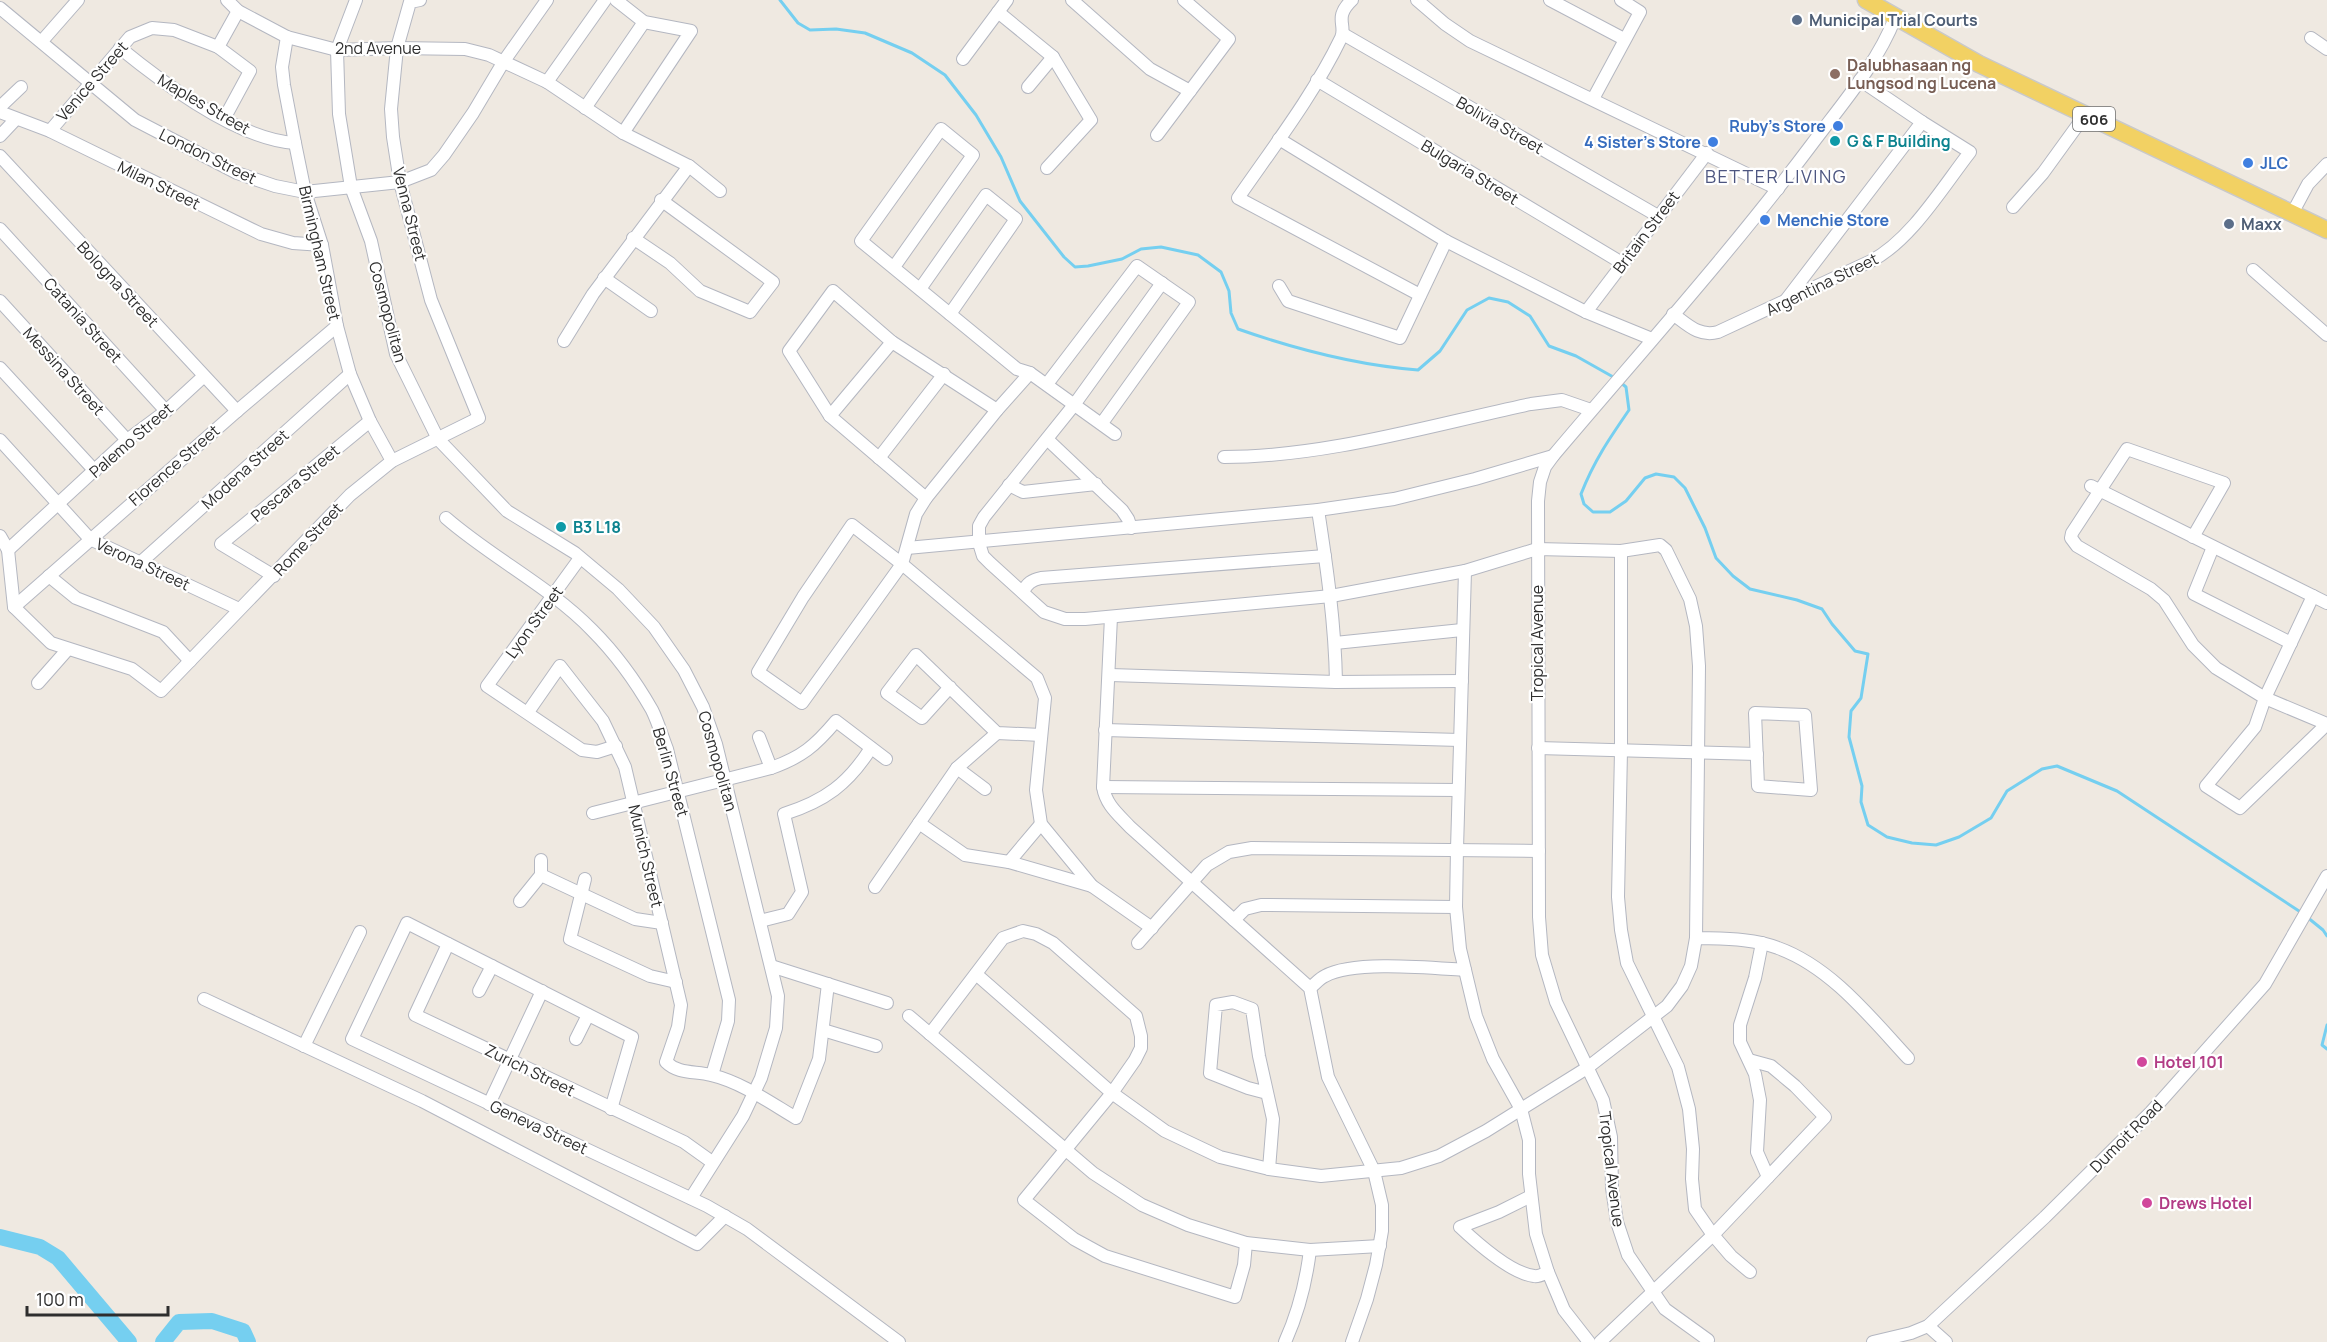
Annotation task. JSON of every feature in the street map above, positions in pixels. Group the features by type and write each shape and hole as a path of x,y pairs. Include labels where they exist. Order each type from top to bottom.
{"main road":[{"name":"606","path":"1866,0 1979,64 2327,230"}],"street":[{"path":"42,41 74,4 60,0"},
{"name":"2nd Avenue","path":"227,0 238,11 287,37 337,51 397,48 465,49 489,55 547,82 623,133 688,166 720,191"},
{"name":"Cosmopolitan","path":"356,0 337,51 339,114 351,187 371,241 396,354 438,439 507,511 580,558 618,589 654,627 684,670 703,707 716,744 778,996 776,1028 754,1093 743,1116 691,1198"},
{"name":"London Street","path":"0,8 135,120 226,167 275,186 305,192 400,182 431,170 473,113 504,61 548,0"},
{"path":"547,82 605,0"},
{"path":"616,0 644,22 691,31 623,133"},
{"path":"963,59 1006,0"},
{"path":"1072,0 1150,69 1190,91"},
{"path":"1157,135 1229,39 1184,0"},
{"path":"1352,0 1345,6 1341,18 1343,34 1317,80 1238,198 1420,295"},
{"path":"1417,0 1445,24 1470,40 1778,189"},
{"path":"1550,0 1624,39"},
{"path":"1593,99 1640,12 1621,0"},
{"name":"Venna Street","path":"415,1 397,48 391,109 393,137 400,182 431,300 479,418"},
{"path":"218,47 238,11"},
{"path":"998,12 1053,57 1091,120 1047,168"},
{"name":"Tropical Avenue","path":"1708,1340 1665,1309 1628,1255 1617,1222 1612,1188 1611,1137 1603,1101 1556,1002 1542,955 1537,549 1540,482 1545,467 1553,456 1778,189 1860,80 1891,30 1895,18"},
{"path":"585,108 644,22"},
{"name":"Venice Street","path":"50,131 130,37 152,28 174,30 218,47 250,71 224,119"},
{"name":"Bolivia Street","path":"1343,34 1658,216"},
{"name":"Birmingham Street","path":"287,37 282,67 294,143 305,192 321,245 337,327 350,374 370,421 392,461"},
{"path":"2311,38 2327,49"},
{"name":"Maples Street","path":"120,48 157,78 224,119 257,135 280,142 294,143"},
{"path":"1028,87 1053,57"},
{"name":"Bulgaria Street","path":"1317,80 1622,263"},
{"path":"1783,303 1922,123 1860,80"},
{"path":"0,107 21,87"},
{"name":"Milan Street","path":"0,112 50,131 261,234 293,243 321,245"},
{"path":"2013,207 2043,173 2085,115"},
{"path":"0,136 16,119"},
{"name":"Argentina Street","path":"1673,314 1694,331 1710,334 1783,303 1871,261 1896,246 1970,152 1922,123"},
{"path":"894,267 973,155 941,129 861,241 1017,369 1030,373 1047,384 1115,434"},
{"path":"1279,139 1446,241 1586,312 1652,339"},
{"name":"Britain Street","path":"1586,312 1707,153"},
{"name":"Bologna Street","path":"0,156 237,411"},
{"path":"2292,212 2308,184 2327,164"},
{"path":"564,341 604,278 688,166"},
{"path":"920,289 986,195 1016,219 950,314"},
{"path":"633,238 670,263 700,291 750,312 756,304 772,282 661,200"},
{"name":"Catania Street","path":"0,229 166,411"},
{"path":"1279,286 1288,301 1400,338 1446,241"},
{"path":"1047,384 1137,266 1189,302 1102,423"},
{"path":"2253,270 2327,335"},
{"path":"604,278 651,311"},
{"path":"976,974 1112,1093 1165,1131 1220,1157 1269,1169 1321,1176 1401,1168 1438,1156 1486,1131 1587,1068 1655,1016 1667,1006 1682,986 1691,966 1696,938 1699,666 1696,626 1689,599 1666,550 1660,545 1621,551 1537,549 1465,571 1331,596 1085,619 1055,617 1044,612 983,556 979,543 979,526 984,517 1074,405 1162,283"},
{"path":"926,498 830,416 789,351 833,291 892,342 997,410"},
{"name":"Messina Street","path":"0,301 127,440"},
{"name":"Florence Street","path":"14,607 237,411 337,327"},
{"path":"830,416 892,342"},
{"path":"0,368 95,471"},
{"path":"1030,373 926,498 916,514 902,564 802,703 758,672 803,597 852,525 902,564 1037,678 1045,699 1036,790 1041,824 1092,886 1152,928"},
{"name":"Modena Street","path":"140,563 350,374"},
{"path":"879,458 944,374"},
{"name":"Palemo Street","path":"8,550 127,440 166,411 204,376"},
{"path":"1224,457 1263,457 1299,453 1562,400 1591,410"},
{"name":"Rome Street","path":"68,649 132,669 161,691 350,495 392,461 479,418"},
{"name":"Pescara Street","path":"274,576 221,544 370,421"},
{"path":"1047,439 1122,510 1131,528"},
{"name":"Verona Street","path":"0,440 90,539 240,609"},
{"path":"2095,489 2213,547 2322,597 2290,643 2265,698 2254,727 2206,786 2240,808 2327,724 2265,698 2216,668 2193,645 2164,600 2151,589 2073,542 2072,533 2095,489 2127,449 2224,483 2193,537"},
{"path":"907,548 1318,510 1394,499 1475,479 1553,456"},
{"path":"1009,486 1023,492 1096,484"},
{"path":"1318,510 1331,596 1336,682"},
{"name":"Berlin Street","path":"446,518 472,541 552,597 591,629 628,672 653,712 667,748 729,1000 728,1021 712,1075"},
{"path":"0,536 8,550 14,607 51,644 68,649 38,683"},
{"path":"2213,547 2194,594 2290,643"},
{"path":"1621,551 1618,897 1621,930 1627,963 1655,1016 1678,1068 1689,1109 1695,1209 1731,1256 1750,1272"},
{"path":"1023,592 1026,585 1041,578 1325,555"},
{"name":"Lyon Street","path":"528,712 487,686 580,558"},
{"path":"1465,571 1456,907 1460,949 1476,1016 1493,1059 1521,1109 1529,1140 1528,1174 1536,1234 1548,1272 1564,1310 1589,1342"},
{"path":"49,576 76,598 163,632 190,661"},
{"path":"1111,617 1103,787 1105,797 1110,807 1310,988 1328,1077 1374,1171 1382,1205 1380,1246 1367,1299 1352,1342"},
{"path":"1335,643 1462,630"},
{"path":"950,687 922,718 887,693 916,655 950,687 997,733 1041,735"},
{"name":"Munich Street","path":"528,712 560,666 603,721 616,746 625,767 681,1005 678,1027 666,1062 674,1069 712,1075"},
{"path":"1110,675 1336,682 1462,681"},
{"path":"528,712 582,750 597,752 616,746"},
{"path":"1755,713 1805,715 1811,790 1758,786 1757,754 1755,713"},
{"path":"592,813 771,768 796,759 816,744 836,721 886,759"},
{"path":"1105,730 1460,740"},
{"path":"875,887 957,768 997,733"},
{"path":"759,737 771,768"},
{"path":"760,921 788,914 802,892 784,814 810,806 837,789 857,770 872,748"},
{"path":"1538,748 1757,754"},
{"path":"957,768 985,789"},
{"path":"1103,787 1458,790"},
{"path":"919,823 965,855 1009,862 1092,886"},
{"path":"1009,862 1041,824"},
{"path":"1138,943 1207,865 1229,852 1252,848 1539,851"},
{"path":"520,901 541,875 541,860"},
{"path":"541,875 635,919 662,923"},
{"name":"Dumoit Road","path":"1873,1342 1911,1333 1928,1326 2045,1217 2151,1112 2265,984 2327,876"},
{"path":"585,879 570,939 650,976 676,982"},
{"path":"1234,920 1245,909 1261,905 1456,907"},
{"name":"Geneva Street","path":"448,944 406,923 352,1039 725,1216 747,1229 899,1342"},
{"path":"304,1046 360,932"},
{"path":"930,1034 1003,938 1013,933 1023,932 1036,934 1053,943 1136,1016 1142,1036 1141,1048 1136,1060 1112,1093 1024,1200 1074,1239 1105,1256 1235,1297 1244,1265 1246,1243"},
{"path":"1696,938 1734,939 1762,943 1780,948 1814,967 1851,998 1908,1058"},
{"path":"1762,943 1755,978 1740,1025 1740,1042 1755,1074 1760,1100 1757,1152 1768,1177"},
{"path":"448,944 632,1037 611,1109"},
{"name":"Zurich Street","path":"448,944 415,1015 684,1142 712,1162"},
{"path":"479,992 492,966"},
{"path":"771,966 887,1003"},
{"path":"1310,988 1325,975 1347,970 1406,967 1465,970"},
{"path":"712,1075 754,1093 796,1118 819,1059 828,984"},
{"path":"489,1104 542,992"},
{"path":"204,999 422,1101 697,1244 725,1216"},
{"path":"1267,1093 1210,1073 1216,1005 1233,1002 1252,1009 1273,1119 1269,1169"},
{"path":"576,1039 588,1015"},
{"path":"909,1016 1093,1173 1142,1205 1188,1225 1246,1243 1310,1250 1380,1246"},
{"path":"824,1030 876,1046"},
{"path":"1600,1342 1713,1235 1825,1117 1795,1086 1771,1066 1749,1060"},
{"path":"1531,1196 1499,1212 1460,1227 1485,1250 1522,1272 1537,1277 1548,1272"},
{"path":"1285,1342 1299,1311 1310,1250"},
{"path":"1928,1326 1946,1342"}],"waterway":[{"path":"780,0 798,23 810,30 836,29 865,33 912,53 945,75 976,115 1001,157 1020,201 1064,257 1075,267 1122,259 1141,249 1161,247 1198,255 1221,272 1229,291 1231,313 1238,329 1326,355 1418,370 1440,351 1467,310 1489,298 1508,302 1530,316 1549,346 1576,356 1615,378"},
{"path":"1620,382 1626,387 1629,410 1591,471 1581,494 1584,504 1593,512 1610,512 1626,501 1645,478 1656,474 1674,477 1685,488 1705,528 1716,558 1733,576 1750,589 1797,600 1822,609 1855,651 1868,654 1861,698 1851,711 1849,737 1862,786 1861,802 1868,825 1887,837 1912,843 1936,845 1959,837 1991,818 2007,791 2042,769 2057,766 2117,791 2302,913"},
{"path":"2307,917 2327,936"},
{"path":"2327,1025 2322,1045 2327,1049"},
{"path":"0,1237 40,1247 58,1258 129,1342"},
{"path":"163,1342 179,1322 212,1321 243,1331 248,1342"}],"place":[{"name":"Municipal Trial Courts","path":"1797,20"},
{"name":"Dalubhasaan ng Lungsod ng Lucena","path":"1835,74"},
{"name":"Ruby's Store","path":"1838,126"},
{"name":"G & F Building","path":"1835,141"},
{"name":"4 Sister's Store","path":"1713,142"},
{"name":"JLC","path":"2248,163"},
{"name":"Menchie Store","path":"1765,220"},
{"name":"Maxx","path":"2229,224"},
{"name":"B3 L18","path":"561,527"},
{"name":"Hotel 101","path":"2142,1062"},
{"name":"Drews Hotel","path":"2147,1203"}],"district":[{"name":"BETTER LIVING","path":"1776,176"}]}
